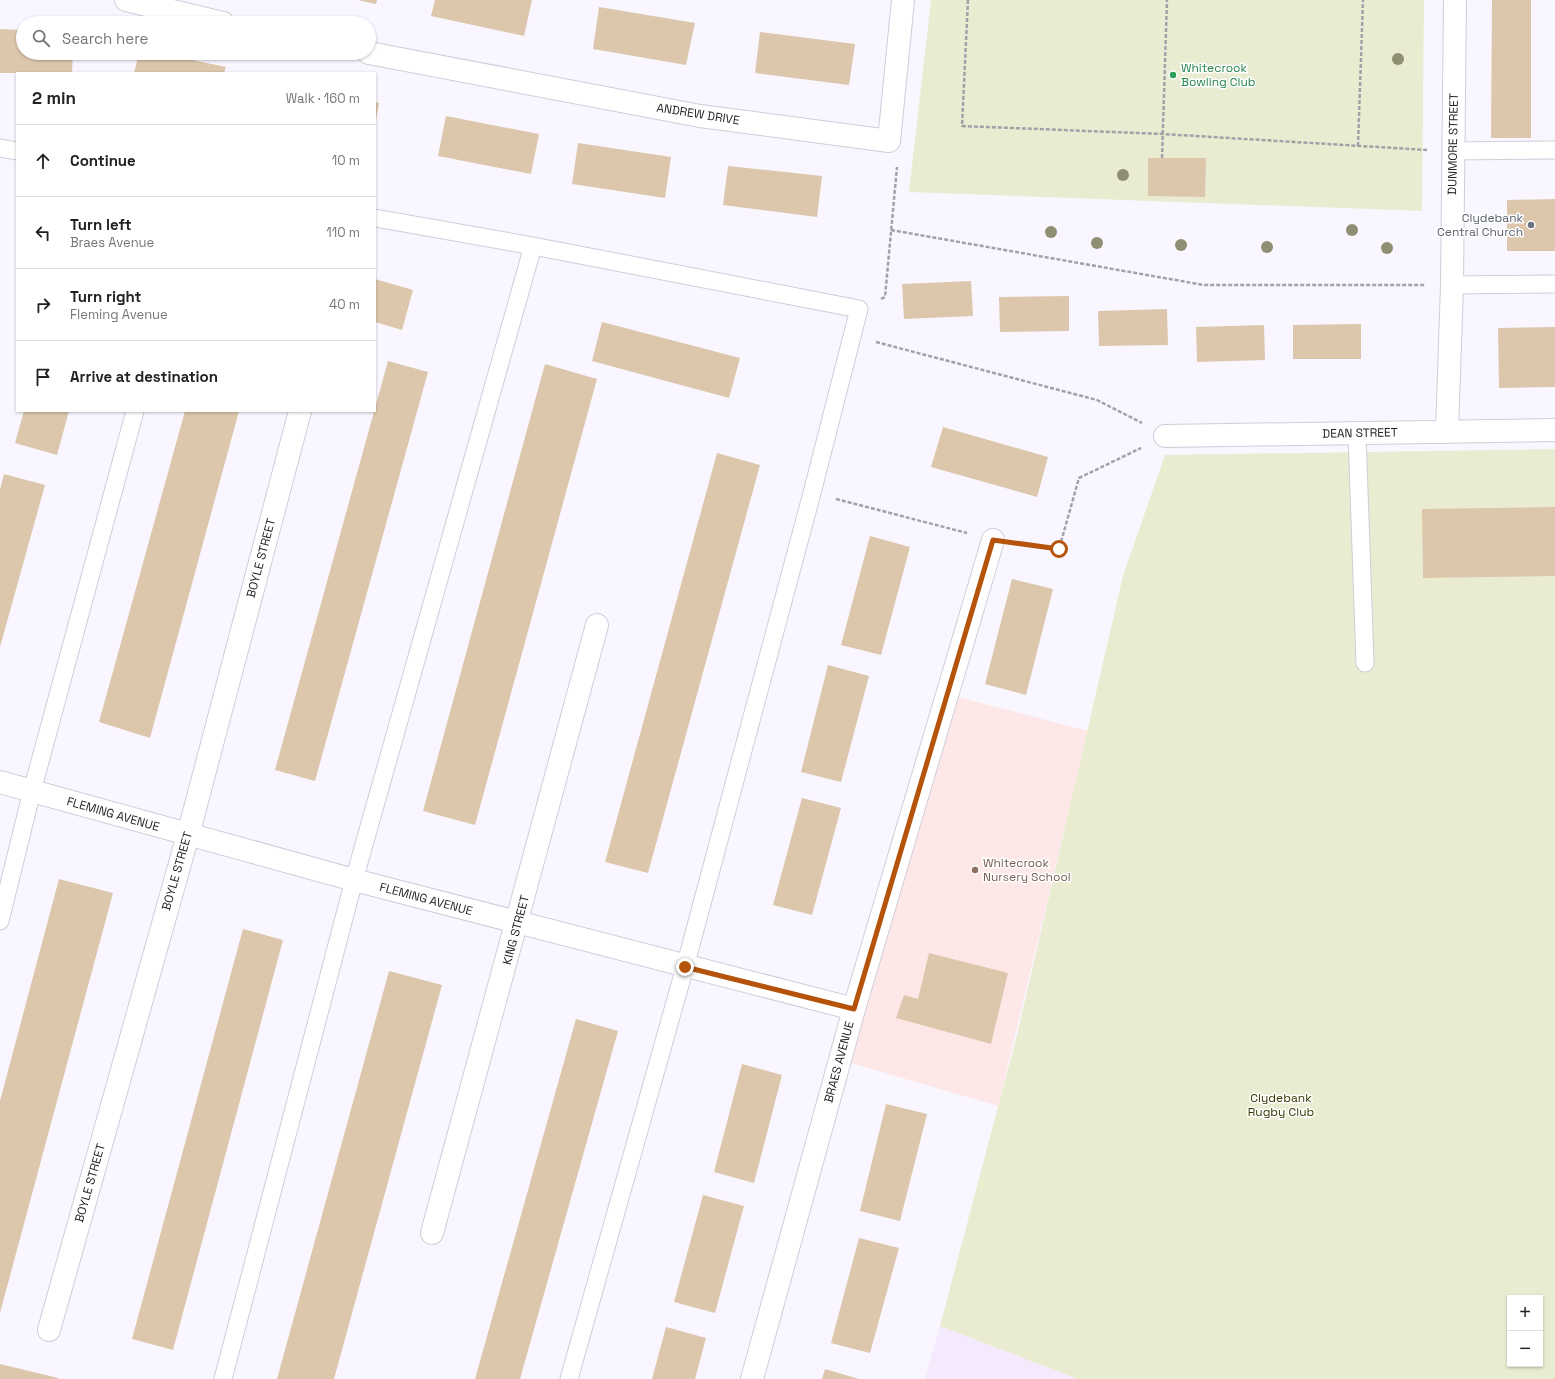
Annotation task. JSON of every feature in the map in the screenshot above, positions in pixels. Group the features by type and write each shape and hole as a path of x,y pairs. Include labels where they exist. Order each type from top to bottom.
{"street":[{"path":"126,0 193,16"},
{"path":"889,141 903,0"},
{"name":"DUNMORE STREET","path":"1447,432 1452,286 1455,0"},
{"name":"ANDREW DRIVE","path":"376,54 700,116 889,141"},
{"name":"BOYLE STREET","path":"49,1330 188,835 300,412"},
{"name":"DEAN STREET","path":"1165,436 1555,430"},
{"name":"BRAES AVENUE","path":"752,1379 854,1009 993,540"},
{"name":"KING STREET","path":"432,1233 518,923 597,626"},
{"name":"FLEMING AVENUE","path":"0,782 354,880 685,967 854,1009"}],"lane":[{"path":"0,148 16,151"},
{"path":"1453,151 1555,150"},
{"path":"376,218 533,246 859,309 812,493 685,967 569,1379"},
{"path":"223,1379 354,880 533,246"},
{"path":"1452,286 1555,284"},
{"path":"0,921 32,791 135,412"},
{"path":"1357,433 1366,663"}],"path":[{"path":"968,0 962,126 1163,134 1453,151"},
{"path":"1162,158 1167,0"},
{"path":"1358,146 1362,0"},
{"path":"859,309 885,297 898,158 889,141"},
{"path":"891,230 1204,285 1452,286"},
{"path":"851,336 1097,400 1165,436"},
{"path":"812,493 993,540 1059,549 1079,478 1165,436"}],"shaded area":[{"name":"Whitecrook Nursery School","path":"947,694 1088,731 998,1106 841,1060"},
{"path":"940,1326 1078,1379 925,1379"}],"green space":[{"name":"Whitecrook Bowling Club","path":"931,0 1424,0 1422,211 909,192"},
{"name":"Clydebank Rugby Club","path":"1555,449 1555,1379 1078,1379 940,1326 1017,1035 1123,576 1165,455"}],"building":[{"path":"358,0 377,0 376,4"},
{"path":"435,0 532,0 524,36 431,16"},
{"path":"1492,0 1531,0 1531,138 1491,138"},
{"path":"599,7 695,23 686,65 593,49"},
{"path":"0,29 16,30 16,60 73,60 72,72 0,73"},
{"path":"760,32 855,44 849,85 755,73"},
{"path":"137,60 192,60 226,67 224,72 134,72"},
{"path":"376,102 379,103 376,120"},
{"path":"446,116 539,134 531,174 438,156"},
{"path":"578,143 671,157 665,198 572,184"},
{"path":"1148,158 1206,158 1205,197 1148,196"},
{"path":"728,166 822,176 817,217 723,205"},
{"name":"Clydebank Central Church","path":"1555,199 1555,251 1507,251 1507,200"},
{"path":"376,279 413,290 402,330 376,322"},
{"path":"971,281 973,316 904,319 902,284"},
{"path":"1069,296 1069,331 1000,332 999,297"},
{"path":"1167,309 1168,345 1099,346 1098,311"},
{"path":"602,322 740,358 729,398 592,361"},
{"path":"1361,324 1361,359 1293,359 1293,325"},
{"path":"1264,325 1265,360 1197,362 1196,327"},
{"path":"1555,327 1555,387 1499,388 1498,328"},
{"path":"388,361 428,372 315,781 275,770 374,412 376,412 376,404"},
{"path":"545,364 597,379 475,825 423,811"},
{"path":"24,412 69,412 57,455 15,443"},
{"path":"185,412 239,412 150,738 99,722"},
{"path":"943,427 1048,457 1037,497 931,467"},
{"path":"717,453 760,465 648,873 605,862"},
{"path":"4,474 45,485 0,647 0,490"},
{"path":"1555,507 1555,576 1423,578 1422,509"},
{"path":"870,536 910,547 881,655 841,645"},
{"path":"1012,579 1053,589 1026,695 985,684"},
{"path":"828,665 869,676 841,782 801,772"},
{"path":"802,798 841,808 812,915 773,905"},
{"path":"59,879 113,893 0,1313 0,1101"},
{"path":"243,929 283,940 173,1350 132,1339"},
{"path":"929,953 1008,973 991,1044 896,1018 904,995 918,999"},
{"path":"389,971 442,985 334,1379 277,1379"},
{"path":"576,1019 618,1031 520,1379 475,1379"},
{"path":"742,1064 782,1075 754,1183 714,1172"},
{"path":"886,1104 927,1114 900,1221 860,1211"},
{"path":"703,1195 744,1206 715,1313 674,1302"},
{"path":"859,1238 899,1248 870,1353 831,1343"},
{"path":"666,1327 706,1338 695,1379 652,1379"},
{"path":"0,1364 58,1378 58,1379 0,1379"},
{"path":"825,1369 859,1379 822,1379"}],"place":[{"name":"Whitecrook Bowling Club","path":"1173,75"},
{"name":"Clydebank Central Church","path":"1531,225"},
{"name":"Whitecrook Nursery School","path":"975,870"}],"route":[{"path":"685,967 854,1009 993,540 1059,549"}]}
